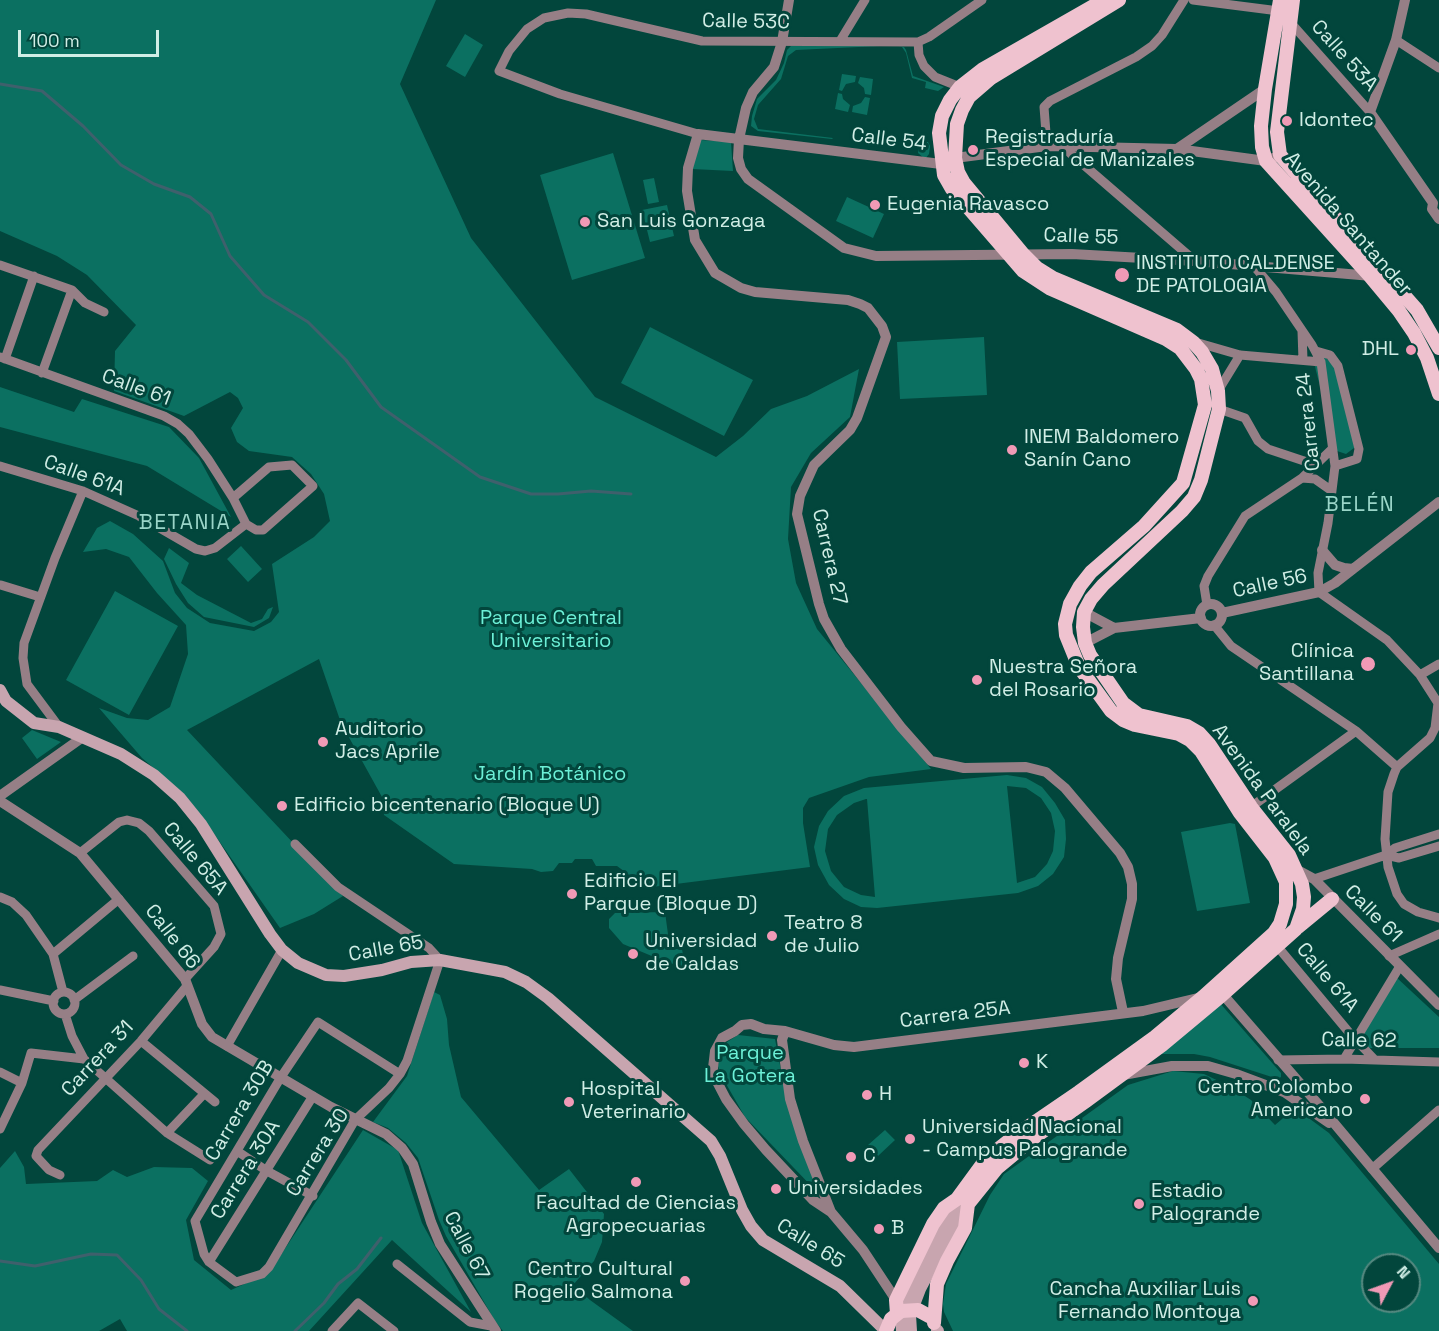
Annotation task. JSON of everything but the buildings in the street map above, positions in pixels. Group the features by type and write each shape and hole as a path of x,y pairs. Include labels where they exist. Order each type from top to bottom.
{"main road":[{"name":"Avenida Paralela","path":"911,1331 910,1315 920,1289 948,1236 975,1173 997,1150 1155,1037 1203,997 1219,991 1280,924 1286,904 1287,893 1283,872 1240,813 1201,751 1190,740 1179,734 1135,725 1111,711 1079,667 1066,635 1065,624 1070,604 1080,586 1091,572 1144,526 1184,483 1205,405 1201,379 1190,359 1180,348 1166,339 1038,282 1023,271 952,189 944,175 939,133 942,116 960,87 983,69 1104,0"},
{"path":"1084,612 1103,585 1194,497 1201,480 1219,409 1218,391 1212,369 1202,352 1177,330 1053,278 1037,268 964,183 958,172 955,158 957,124 969,98 991,78 1119,0"},
{"name":"Avenida Santander","path":"1293,0 1277,132 1280,155 1417,310 1439,348"},
{"name":"Avenida Santander","path":"1280,6 1265,89 1261,126 1262,147 1266,161 1369,275 1414,333 1427,358 1439,394"},
{"name":"Avenida Paralela","path":"902,1331 901,1315 912,1286 963,1201 1007,1159 1120,1076 1219,991 1276,946 1296,928 1303,909 1302,884 1289,855 1251,807 1209,744 1199,733 1177,723 1139,715 1123,703 1090,655 1085,643 1084,612"},
{"name":"Calle 65","path":"1,695 34,723 59,728 121,754 154,775 180,798 201,824 282,950 297,963 312,970 336,976 359,975 411,962 440,960 505,972 526,982 548,998 711,1140 742,1210 751,1226 763,1240 825,1276 860,1304 893,1318"},
{"path":"1296,928 1332,899"},
{"path":"893,1318 905,1281 933,1224 944,1208 963,1201 965,1228 946,1261 937,1284 935,1326"},
{"path":"893,1318 918,1310 935,1326"}],"street":[{"path":"739,139 749,98 774,67 782,42 789,0"},
{"path":"840,41 865,0"},
{"path":"960,87 935,77 924,66 919,55 918,42 929,37 982,0"},
{"path":"1047,146 1044,107 1050,101 1136,57 1152,46 1162,35 1184,0"},
{"path":"1193,0 1280,6"},
{"path":"1370,112 1396,40 1405,0"},
{"name":"Calle 53C","path":"499,71 508,51 527,29 544,18 568,13 586,14 702,41 918,42"},
{"name":"Calle 53A","path":"1290,22 1370,112 1434,203 1439,219"},
{"path":"1396,40 1439,68"},
{"name":"Calle 54","path":"499,71 560,94 698,134 942,164 955,158 1047,146 1177,149 1266,161"},
{"path":"1177,149 1265,89"},
{"name":"Carrera 27","path":"698,134 688,168 687,191 695,240 715,273 741,288 755,292 848,300 860,304 868,308 882,326 886,337 864,402 850,430 814,465 800,496 797,514 819,604 825,619 842,649 901,727 931,761 964,768 1026,767 1046,772 1065,788 1120,853 1128,867 1132,884 1132,899 1118,958 1116,979 1123,1012"},
{"name":"Calle 55","path":"739,139 738,158 741,169 748,179 844,248 876,256 1072,254 1195,261 1369,275 1389,279"},
{"path":"1063,147 1195,261"},
{"path":"1266,161 1280,155"},
{"path":"0,266 72,290 85,303 104,312"},
{"name":"Carrera 24","path":"1254,266 1276,292 1321,362 1335,466 1318,573 1318,592"},
{"path":"3,358 34,276"},
{"path":"42,373 72,290"},
{"name":"Carrera 24","path":"1302,331 1303,360"},
{"path":"1166,339 1193,342 1240,355 1321,362"},
{"path":"1316,351 1330,355 1338,366 1359,449 1358,459 1335,466"},
{"path":"1218,391 1240,355"},
{"name":"Calle 61","path":"3,358 164,416 178,424 189,434 208,459 233,498 246,524"},
{"path":"1219,409 1245,418 1258,441 1268,449 1317,463"},
{"path":"1207,605 1204,586 1208,576 1245,516 1302,478 1332,449"},
{"path":"233,498 269,466 292,465 313,486 263,530 256,530 246,524"},
{"name":"Calle 61A","path":"0,466 83,491 139,516 196,549 205,551 215,548 246,524"},
{"path":"1302,478 1315,479 1332,491"},
{"path":"59,728 29,688 24,643 83,491"},
{"name":"Calle 56","path":"1222,613 1318,592 1335,583 1439,502"},
{"path":"1322,550 1335,564 1353,569"},
{"path":"1,585 40,597"},
{"path":"1318,592 1387,640 1419,675 1438,703 1435,728 1430,738 1397,767 1388,792 1386,855 1397,894 1404,904 1418,912 1438,918"},
{"path":"1214,626 1221,620 1222,613 1214,604 1207,605 1202,610 1201,618 1204,623 1214,626 1231,646 1356,731 1397,767"},
{"path":"1084,612 1114,628"},
{"path":"1085,643 1114,628 1201,618"},
{"path":"1419,675 1439,664"},
{"path":"1251,807 1356,731"},
{"path":"0,799 83,737"},
{"name":"Calle 66","path":"0,799 80,854 186,982 202,1024 212,1037 355,1120 386,1134 402,1148"},
{"name":"Calle 65A","path":"80,854 119,822 127,820 139,823 149,831 214,906 220,934 214,947 186,982"},
{"path":"1314,879 1386,855 1395,848 1439,834"},
{"path":"295,844 338,887 429,948 440,960"},
{"path":"1386,855 1399,858 1439,846"},
{"name":"Calle 61","path":"1275,858 1314,879 1439,1005"},
{"path":"0,897 12,902 26,915 53,954 63,992"},
{"path":"53,954 119,899"},
{"path":"1389,956 1439,934"},
{"name":"Calle 61A","path":"1276,946 1375,1060"},
{"path":"227,1046 282,950"},
{"path":"74,1000 133,956"},
{"name":"Carrera 30","path":"209,1262 236,1282 262,1274 269,1267 313,1196 355,1120 389,1088 400,1074 407,1060 440,960"},
{"path":"1344,1059 1400,966"},
{"name":"Carrera 31","path":"60,1174 49,1170 36,1156 38,1150 141,1041 186,982"},
{"path":"0,990 54,1001"},
{"path":"1219,991 1439,1248"},
{"path":"65,1014 74,1007 74,1000 63,992 57,995 54,1001 56,1010 65,1014 72,1036 84,1059 167,1132 210,1160"},
{"name":"Carrera 25A","path":"831,1212 813,1200 766,1150 726,1099 714,1076 715,1051 719,1042 742,1025 751,1024 834,1045 854,1047 1143,1011 1203,997"},
{"name":"Carrera 30B","path":"209,1262 204,1254 195,1221 281,1077 318,1022 400,1074"},
{"path":"785,1031 782,1040 790,1099 803,1141 831,1212 863,1250 882,1278 893,1318"},
{"path":"141,1041 215,1102"},
{"path":"0,1129 21,1083 31,1053 84,1059"},
{"name":"Calle 62","path":"1278,1059 1439,1062"},
{"path":"1120,1076 1172,1066 1208,1066 1300,1096 1301,1085"},
{"path":"0,1072 21,1083"},
{"path":"1284,1092 1341,1131"},
{"path":"167,1132 204,1094"},
{"name":"Carrera 30A","path":"209,1262 313,1096"},
{"path":"1372,1169 1439,1110"},
{"name":"Calle 67","path":"402,1148 413,1164 440,1244 493,1328"},
{"path":"237,1151 267,1171 313,1196"},
{"name":"Calle 67","path":"397,1264 470,1322 493,1328"},
{"path":"882,1278 905,1281"},
{"path":"332,1331 358,1303 394,1331"}],"green space":[{"name":"Parque Central Universitario","path":"0,0 436,0 400,84 471,238 595,397 716,457 743,436 771,409 807,396 859,369 850,417 811,453 791,487 788,539 796,583 817,629 931,769 869,777 809,798 803,808 803,823 810,867 652,887 636,880 617,866 596,866 592,859 575,859 572,863 559,863 553,871 541,872 532,869 454,864 384,815 382,797 341,723 319,659 187,730 343,896 314,914 280,928 185,795 142,758 99,708 127,718 148,720 170,707 188,654 186,625 129,557 106,549 83,552 97,528 110,521 133,534 163,561 175,593 187,608 210,623 254,631 271,622 279,612 272,564 314,537 330,521 324,494 311,474 292,457 249,451 237,442 231,428 243,408 238,398 230,392 184,416 114,391 115,351 136,325 87,275 57,256 0,231"},
{"path":"465,34 483,45 465,77 446,66"},
{"path":"791,46 880,46 796,50 788,56 781,79 758,105 754,119 758,129 832,139 758,131 751,126 757,99 776,80 787,50"},
{"path":"898,46 904,47 906,50 913,76 944,87 938,91 925,88 926,82 912,78 906,53 902,47"},
{"path":"842,74 856,76 855,82 846,84 842,91 839,90"},
{"path":"860,77 873,79 871,95 865,94 864,88 858,83"},
{"path":"838,93 842,94 843,99 850,105 848,112 835,109"},
{"path":"865,97 870,98 867,115 852,112 853,106 861,103"},
{"path":"700,140 731,142 733,171 692,169"},
{"path":"920,140 928,142 930,146 929,154 925,159 918,153"},
{"path":"613,153 645,258 572,280 540,175"},
{"path":"654,178 659,202 648,204 643,180"},
{"path":"847,197 884,214 873,238 836,221"},
{"path":"667,205 674,236 650,242 642,210"},
{"path":"650,327 753,380 724,436 621,383"},
{"path":"984,337 987,395 900,399 897,342"},
{"path":"1320,358 1326,358 1334,366 1354,441 1354,448 1346,454 1337,451 1315,366"},
{"path":"0,387 74,412 82,399 169,427 199,458 231,517 147,466 0,427"},
{"path":"241,546 262,569 248,582 227,559"},
{"path":"169,548 189,563 181,583 197,595 251,623 262,619 268,609 273,607 269,618 254,627 204,617 188,603 176,584 164,559"},
{"path":"115,591 178,626 129,715 66,680"},
{"path":"32,730 61,742 37,759 22,738"},
{"path":"1007,775 1026,778 1042,787 1065,820 1064,857 1053,874 1038,886 1018,893 877,908 861,907 844,899 829,885 818,865 814,847 819,826 828,811 844,796 864,788","holes":["1007,786 1026,788 1041,798 1051,813 1055,831 1053,851 1047,864 1035,877 1017,883","867,799 875,897 861,895 844,887 831,871 825,851 828,829 837,815 854,803"]},
{"path":"1235,824 1250,903 1197,911 1181,832"},
{"path":"665,912 670,949 682,949 685,967 666,962 623,944 609,928 609,919 615,913"},
{"path":"1396,977 1439,1017 1439,1048 1352,1048"},
{"path":"434,992 440,995 447,1019 449,1045 461,1097 539,1190 569,1169 604,1214 602,1242 594,1261 573,1285 633,1331 503,1331 446,1236 418,1158 406,1143 388,1128 373,1122 407,1076"},
{"path":"1219,1002 1281,1073 1281,1077 1278,1079 1210,1057 1194,1054 1161,1054"},
{"name":"Parque La Gotera","path":"738,1035 775,1039 784,1086 817,1192 745,1117 721,1075 718,1066 720,1053 727,1042"},
{"name":"Estadio Palogrande","path":"1173,1071 1204,1074 1251,1100 1275,1125 1295,1108 1329,1133 1439,1264 1439,1331 953,1331 944,1312 946,1284 990,1195 1004,1174 1128,1085"},
{"path":"363,1130 398,1150 422,1223 471,1312 392,1240 309,1331 127,1331 120,1319 99,1331 0,1331 0,1168 15,1151 24,1167 26,1184 97,1181 113,1170 127,1177 154,1167 192,1168 208,1181 186,1220 194,1260 231,1290 269,1273"},
{"path":"885,1130 895,1140 878,1156 868,1145"}],"waterway":[{"path":"0,84 42,91 83,126 121,165 154,184 190,197 211,214 230,256 264,295 308,322 346,360 381,407 480,477 531,494 591,491 631,494"},
{"path":"295,1331 324,1303 338,1284 357,1269 381,1238"},
{"path":"0,1261 35,1266 91,1254 117,1255 141,1280 159,1309 187,1331"}],"place":[{"name":"Idontec","path":"1287,121"},
{"name":"Registraduría Especial de Manizales","path":"973,150"},
{"name":"Eugenia Ravasco","path":"875,205"},
{"name":"San Luis Gonzaga","path":"585,222"},
{"name":"INSTITUTO CALDENSE DE PATOLOGIA","path":"1122,275"},
{"name":"DHL","path":"1411,350"},
{"name":"INEM Baldomero Sanín Cano","path":"1012,450"},
{"name":"Clínica Santillana","path":"1368,664"},
{"name":"Nuestra Señora del Rosario","path":"977,680"},
{"name":"Auditorio Jacs Aprile","path":"323,742"},
{"name":"Edificio bicentenario (Bloque U)","path":"282,806"},
{"name":"Edificio El Parque (Bloque D)","path":"572,894"},
{"name":"Teatro 8 de Julio","path":"772,936"},
{"name":"Universidad de Caldas","path":"633,954"},
{"name":"K","path":"1024,1063"},
{"name":"H","path":"867,1095"},
{"name":"Centro Colombo Americano","path":"1365,1099"},
{"name":"Hospital Veterinario","path":"569,1102"},
{"name":"Universidad Nacional - Campus Palogrande","path":"910,1139"},
{"name":"C","path":"851,1157"},
{"name":"Facultad de Ciencias Agropecuarias","path":"636,1182"},
{"name":"Universidades","path":"776,1189"},
{"name":"Estadio Palogrande","path":"1139,1204"},
{"name":"B","path":"879,1229"},
{"name":"Centro Cultural Rogelio Salmona","path":"685,1281"},
{"name":"Cancha Auxiliar Luis Fernando Montoya","path":"1253,1301"}],"district":[{"name":"BELÉN","path":"1360,505"},
{"name":"BETANIA","path":"185,523"}],"park label":[{"name":"Jardín Botánico","path":"550,775"}]}
